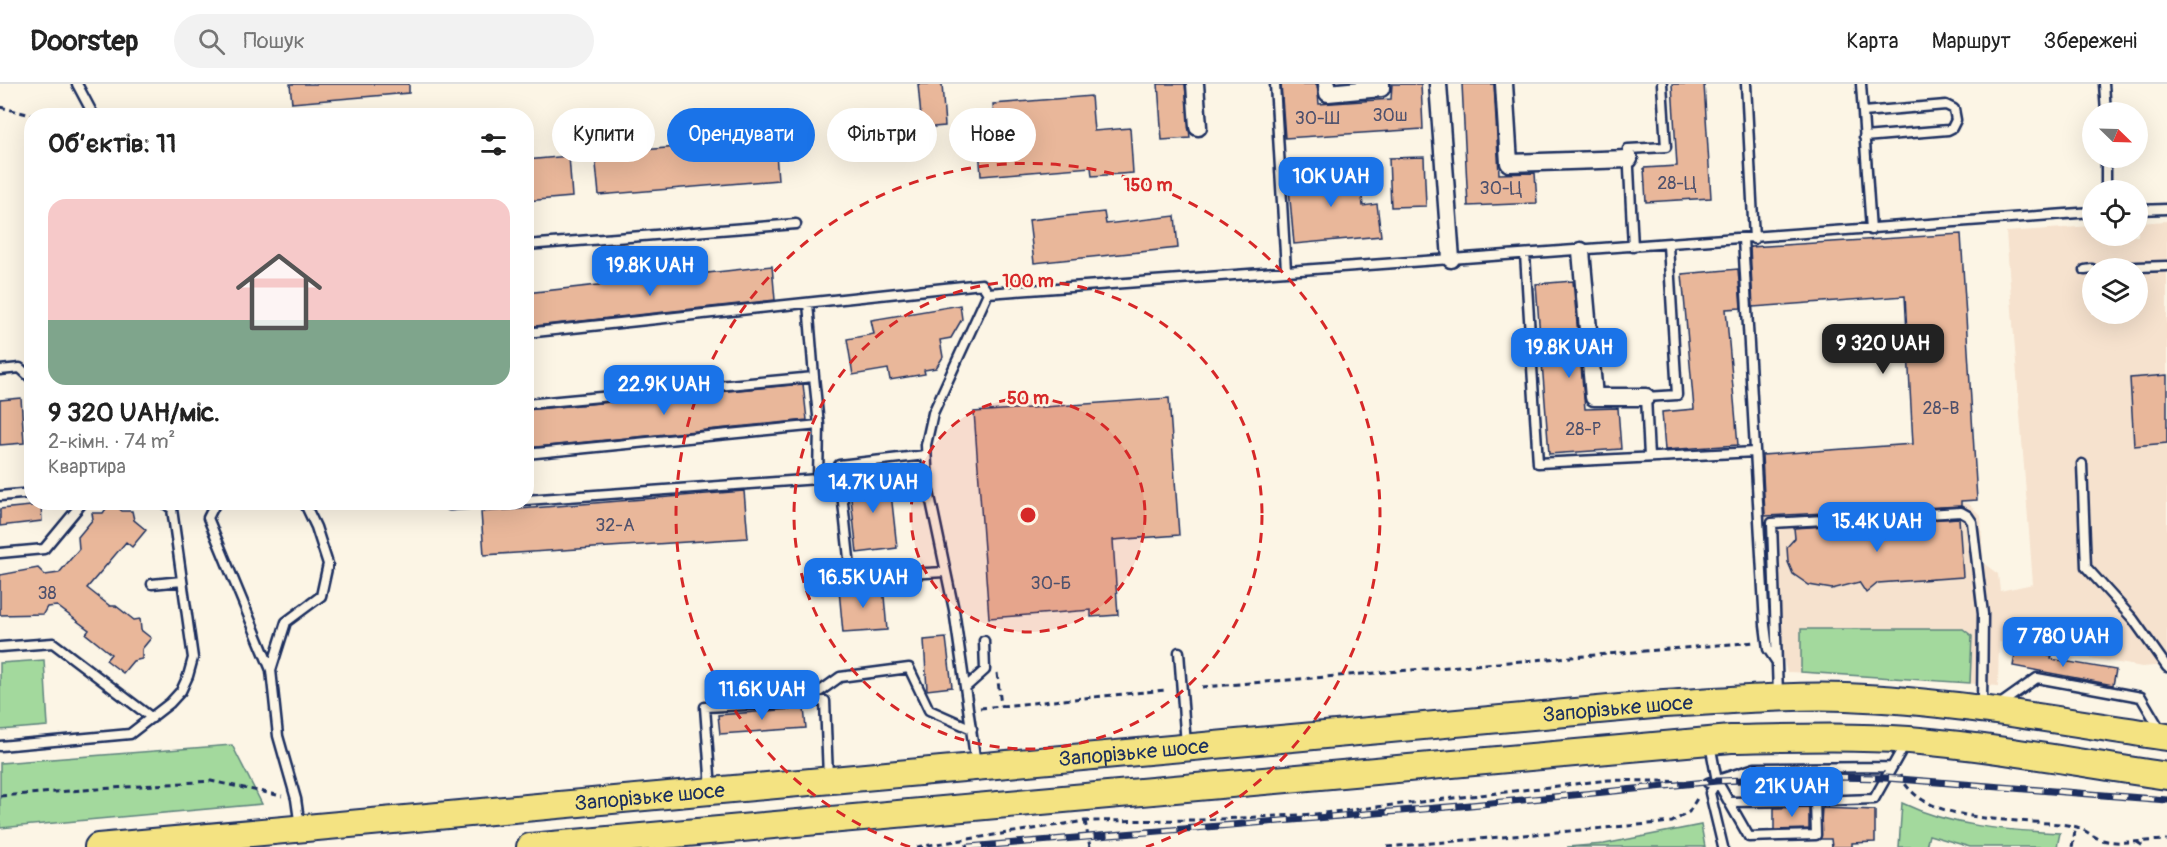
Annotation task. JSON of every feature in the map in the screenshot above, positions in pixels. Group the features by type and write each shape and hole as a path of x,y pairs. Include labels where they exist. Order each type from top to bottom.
{"main road":[{"name":"Запорізьке шосе","path":"98,847 301,837 711,792 1664,704 1778,697 1845,697 1987,709 2165,737"},
{"name":"Запорізьке шосе","path":"530,847 1709,741 1847,737 1907,740 1976,747 2167,776"}],"street":[{"path":"1195,84 1198,127"},
{"path":"1327,84 1328,93 1381,88 1381,84"},
{"path":"1438,84 1451,259"},
{"path":"1504,84 1509,163 1629,159"},
{"path":"1581,251 1594,397 1646,397"}],"lane":[{"path":"77,84 90,108"},
{"path":"1275,84 1286,270"},
{"path":"1634,248 1628,149 1666,147 1662,84"},
{"path":"1746,84 1754,239"},
{"path":"1861,84 1871,230"},
{"path":"2104,84 2105,102"},
{"path":"1863,112 1946,105 1954,109 1956,120 1953,128 1948,130 1864,137"},
{"path":"2148,210 2167,209"},
{"path":"988,293 1286,270 1634,248 2082,213"},
{"path":"534,244 796,224"},
{"path":"1743,239 1765,625 1768,649 1778,665"},
{"path":"1649,457 1646,397 1677,395 1668,245"},
{"path":"1525,254 1538,463 1755,452"},
{"path":"2148,267 2167,266"},
{"path":"534,332 982,284 988,293"},
{"path":"976,767 966,687 928,487 926,455 928,426 988,293"},
{"path":"534,499 818,478 819,425 808,303"},
{"path":"0,370 20,368 24,372"},
{"path":"534,403 814,377"},
{"path":"534,453 819,425"},
{"path":"926,455 839,465 851,577 945,572"},
{"path":"2082,464 2086,567 2133,619 2167,667"},
{"path":"905,490 928,487"},
{"path":"0,496 24,494"},
{"path":"0,553 44,549 76,510"},
{"path":"0,746 130,734 152,718 181,691 189,676 193,658 172,510"},
{"path":"212,510 208,518 271,670 278,736 296,799 301,837"},
{"path":"271,670 286,622 321,596 328,564 308,510"},
{"path":"1778,697 1772,523 1961,512 1972,522 1983,615 1987,709 2037,678 2140,697 2165,737"},
{"path":"152,584 182,581"},
{"path":"966,687 985,670 984,641"},
{"path":"0,647 52,643 152,718"},
{"path":"1179,652 1187,749"},
{"path":"805,702 840,677 909,668 929,710 972,729"},
{"path":"711,792 705,707 825,701 828,781"},
{"path":"1729,802 1874,799 1907,740"},
{"path":"1709,741 1714,781 1710,793 1723,847"},
{"path":"1714,781 1755,768 1892,767"},
{"path":"1714,781 1749,837 1816,835 1815,801"}],"path":[{"path":"0,107 24,113"},
{"path":"1202,687 1763,642"},
{"path":"997,668 1001,705"},
{"path":"969,709 1166,690"},
{"path":"1892,767 1898,769 1907,789 1918,798 1969,816 2076,826 2102,840 2167,840"},
{"path":"917,847 1084,821 1201,820 1316,814 1609,780 1714,781"},
{"path":"0,796 212,781 296,799"},
{"path":"1387,847 1672,822 1689,812 1714,781"},
{"path":"1084,821 1090,847"},
{"path":"2072,847 2076,826"},
{"path":"2135,841 2145,847"}],"shaded area":[{"path":"2167,221 2167,665 2142,667 1999,642 1998,686 1888,676 1787,672 1768,603 1764,516 1954,501 1969,504 1981,516 1983,563 1998,574 2000,591 2033,584 2006,232 2082,227 2082,246 2148,246 2148,222"}],"green space":[{"path":"1801,629 1963,629 1972,636 1970,683 1801,672"},
{"path":"44,660 48,726 0,730 0,663"},
{"path":"232,745 262,804 0,828 0,763"},
{"path":"1902,803 1940,817 1979,826 2060,833 2057,847 1970,847 1929,835 1926,847 1899,847"},
{"path":"1701,825 1705,847 1567,847 1604,844"}],"building":[{"path":"290,84 409,84 409,93 292,103"},
{"path":"918,84 942,84 945,126 937,127 937,108 920,108"},
{"path":"1158,84 1185,84 1190,138 1162,140"},
{"path":"1281,84 1317,84 1319,104 1391,99 1392,84 1421,84 1423,129 1285,138"},
{"path":"1462,84 1494,84 1499,174 1535,173 1537,203 1468,206"},
{"path":"1672,84 1704,84 1711,198 1646,202 1644,168 1677,166"},
{"path":"1091,96 1094,131 1130,128 1133,173 1092,176 1091,167 981,176 980,162 1036,162 1036,108 993,108 993,104"},
{"path":"667,148 667,162 777,162 778,180 599,195 596,162 655,162 655,149"},
{"path":"1424,157 1426,206 1391,207 1389,158"},
{"path":"552,158 552,162 569,162 572,197 534,200 534,159"},
{"path":"1359,170 1363,206 1377,204 1381,236 1294,244 1288,177"},
{"path":"1104,212 1106,224 1175,216 1178,248 1034,263 1029,220"},
{"path":"1961,234 1977,500 1961,501 1961,506 1765,516 1762,455 1913,444 1905,296 1753,307 1750,247"},
{"path":"772,266 775,300 534,326 534,292"},
{"path":"1738,269 1741,308 1726,309 1738,445 1665,450 1662,412 1694,409 1682,274"},
{"path":"1573,281 1585,409 1618,408 1621,449 1549,454 1536,284"},
{"path":"960,305 962,319 951,338 940,340 943,357 936,368 924,370 925,374 890,380 888,369 853,375 847,339 874,334 871,320"},
{"path":"2167,375 2167,443 2134,446 2130,378"},
{"path":"803,384 807,420 534,447 534,409"},
{"path":"21,398 24,443 0,445 0,400"},
{"path":"1169,398 1179,535 1113,540 1118,615 1091,617 1091,610 989,618 974,412"},
{"path":"889,475 897,548 857,553 849,480"},
{"path":"744,491 748,538 484,555 481,512 534,510 534,508"},
{"path":"24,507 24,510 41,510 42,521 0,526 0,509"},
{"path":"105,510 132,511 134,520 146,530 132,547 126,542 87,588 110,606 116,606 134,620 140,619 141,630 151,638 142,649 142,659 133,661 123,673 106,660 111,654 86,634 89,630 57,606 47,607 43,614 0,615 0,575 38,568 45,575 59,573 79,549 78,537 93,519 92,513 103,513"},
{"path":"1959,518 1963,577 1878,583 1866,593 1859,582 1832,589 1809,585 1793,574 1788,562 1787,547 1795,538 1794,528"},
{"path":"883,585 887,630 843,633 839,590"},
{"path":"946,638 952,687 927,690 924,640"},
{"path":"2016,650 2052,656 2051,659 2116,670 2113,685 2013,666"},
{"path":"804,708 806,728 720,734 718,715"},
{"path":"1809,807 1809,829 1774,830 1774,808"},
{"path":"1822,808 1875,810 1875,842 1852,843 1852,847 1832,847 1831,839 1820,839"}],"railway":[{"path":"968,847 1460,806 1717,781 1832,777 1886,778 2167,800"}]}
